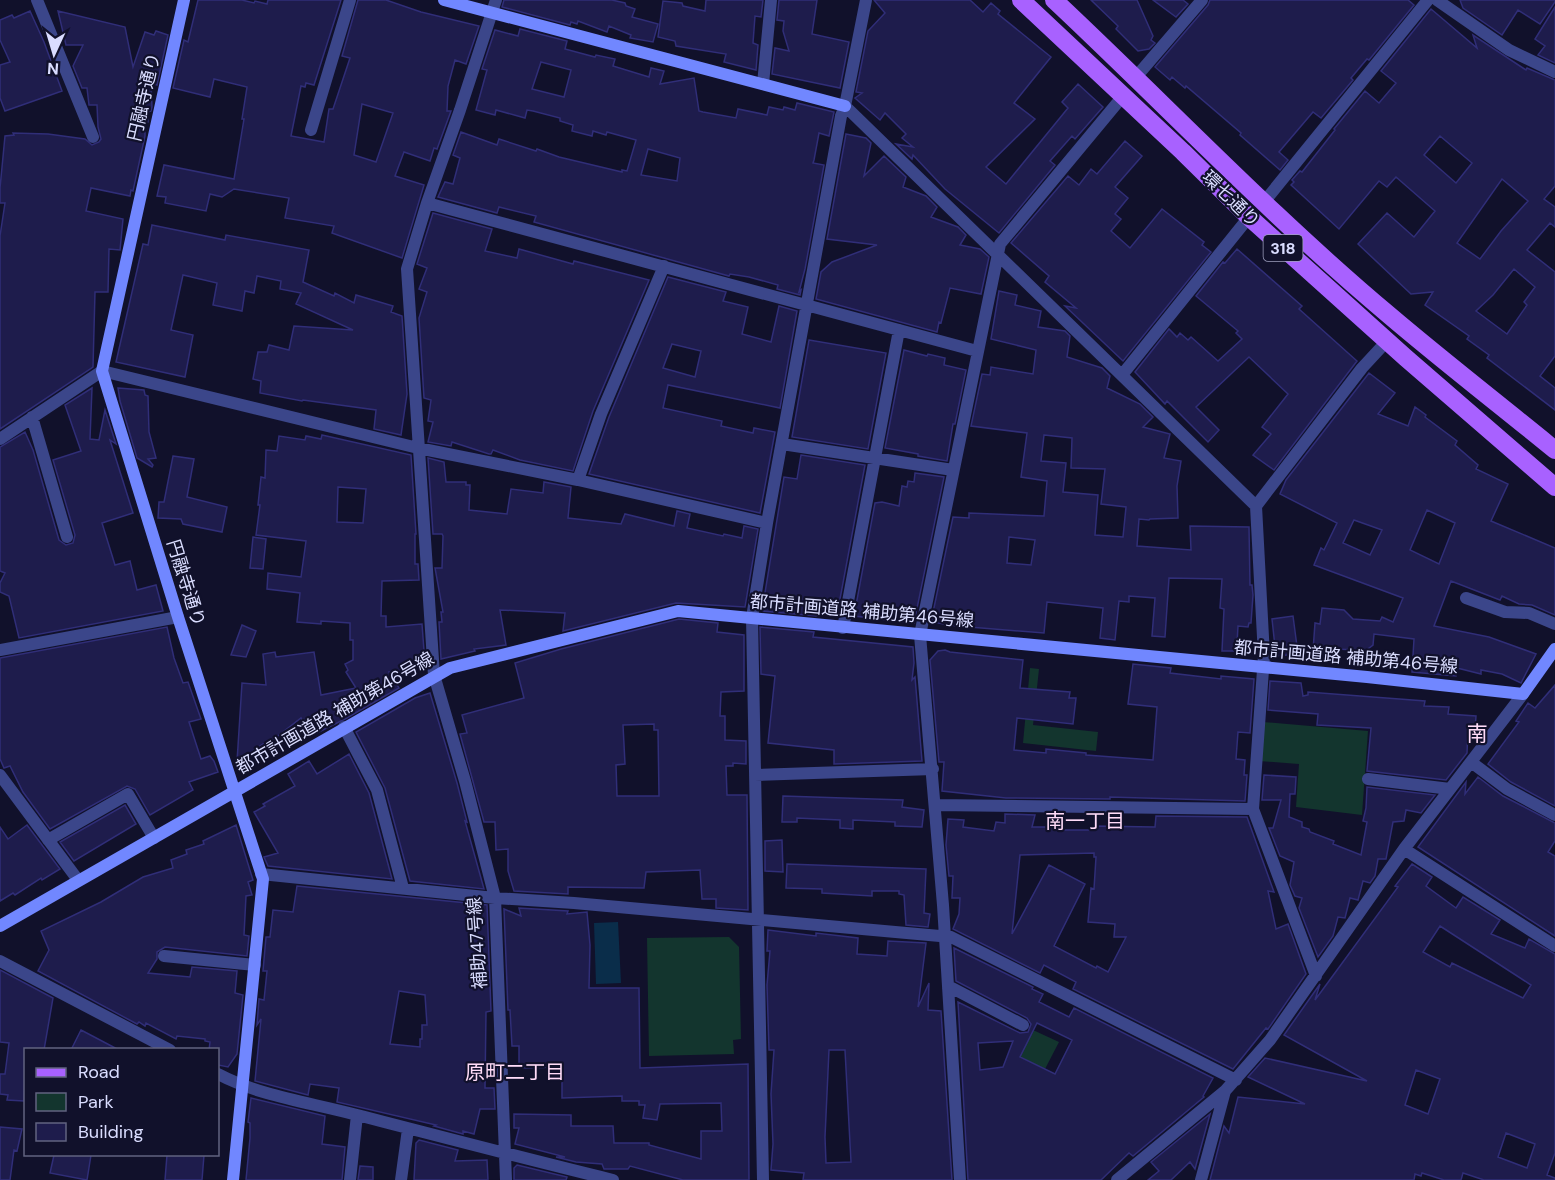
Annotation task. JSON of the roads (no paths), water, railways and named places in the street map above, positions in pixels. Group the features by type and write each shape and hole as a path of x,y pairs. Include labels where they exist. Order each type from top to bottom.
{"main road":[{"name":"環七通り","path":"1021,0 1249,218 1554,485"},
{"name":"環七通り","path":"1054,0 1264,202 1388,314 1555,450"}],"street":[{"path":"37,0 93,137"},
{"name":"円融寺通り","path":"184,0 102,371 177,617 263,879 232,1180"},
{"path":"311,130 350,0"},
{"path":"444,0 845,106 1256,506"},
{"name":"補助47号線","path":"496,0 407,269 434,675 465,781 495,898 506,1180"},
{"path":"763,84 771,0"},
{"path":"1136,77 1202,0"},
{"path":"1264,202 1428,0"},
{"path":"1437,0 1509,50 1555,72"},
{"path":"763,1180 752,618 806,306 841,116 845,106 861,2"},
{"path":"960,1180 933,769 920,635 1000,244 1123,96"},
{"path":"427,203 977,351"},
{"path":"1122,375 1249,218"},
{"path":"578,480 601,414 664,266"},
{"path":"843,628 898,330"},
{"path":"1316,976 1253,808 1264,656 1256,506 1362,368 1387,340"},
{"path":"0,439 102,371 418,448 578,480 767,523"},
{"path":"32,417 67,537"},
{"path":"782,444 953,470"},
{"path":"1466,598 1505,612 1529,614 1555,624"},
{"name":"都市計画道路 補助第46号線","path":"0,926 434,675 450,668 678,611 1523,694"},
{"path":"0,650 177,617"},
{"path":"1117,1180 1236,1080 1270,1040 1404,849 1555,649"},
{"path":"344,727 376,790 403,888"},
{"path":"1471,762 1507,789 1555,815"},
{"path":"755,774 933,769"},
{"path":"0,775 78,880"},
{"path":"1368,779 1450,789"},
{"path":"48,840 129,794 154,838"},
{"path":"935,805 1253,808"},
{"path":"1404,849 1555,946"},
{"path":"261,874 495,898 951,937 1236,1080"},
{"path":"164,956 255,964"},
{"path":"0,961 166,1048"},
{"path":"948,988 1023,1025"},
{"path":"219,1074 253,1091 614,1180"},
{"path":"1201,1180 1225,1090"},
{"path":"350,1180 357,1115"},
{"path":"401,1180 408,1129"}],"water":[{"path":"618,922 621,983 596,984 594,923"}],"district":[{"name":"南","path":"1477,734"},
{"name":"南一丁目","path":"1085,821"},
{"name":"原町二丁目","path":"515,1072"}]}
